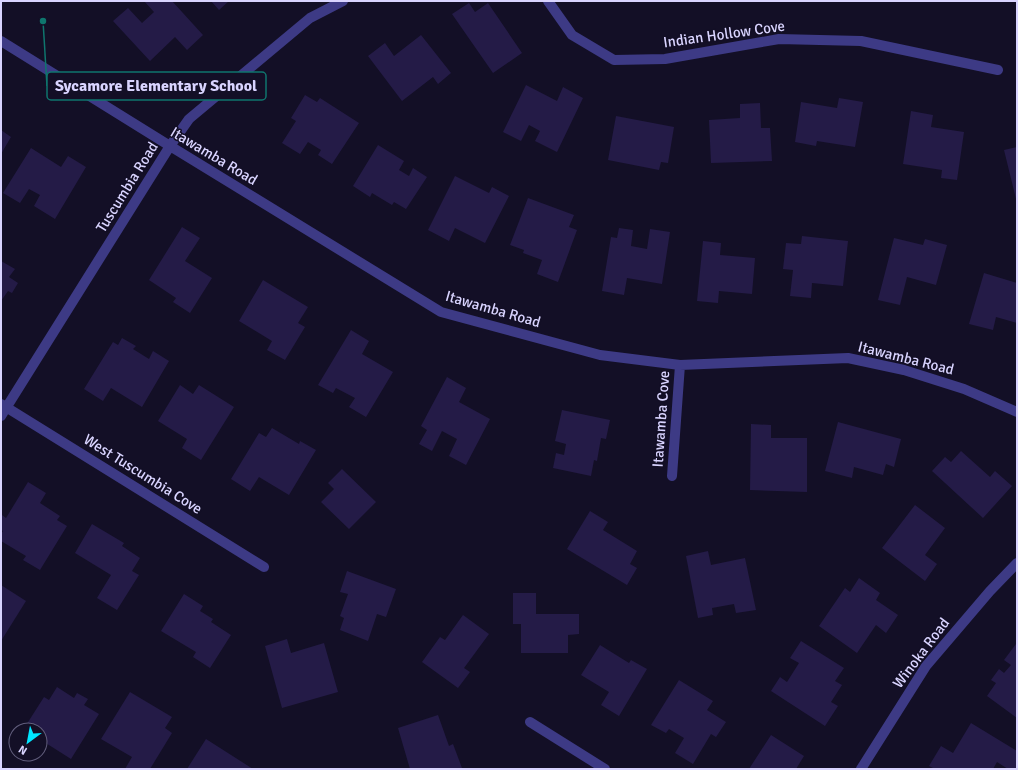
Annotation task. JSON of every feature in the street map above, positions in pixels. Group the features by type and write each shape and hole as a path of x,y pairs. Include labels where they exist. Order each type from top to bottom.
{"street":[{"name":"Tuscumbia Road","path":"3,409 170,146 189,119 310,18 343,1"},
{"name":"Indian Hollow Cove","path":"548,1 572,35 614,60 665,59 779,39 787,39 861,41 998,70"},
{"name":"Itawamba Road","path":"1,41 441,312 600,355 680,365 848,358 904,370 964,389 1017,412"},
{"name":"Itawamba Cove","path":"672,476 680,365"},
{"name":"West Tuscumbia Cove","path":"3,409 264,567"},
{"name":"Winoka Road","path":"861,769 926,666 990,591 1017,563"},
{"path":"530,722 605,769"}],"building":[{"path":"144,1 172,1 203,35 187,50 175,37 150,61 113,21 128,8 142,23 154,12"},
{"path":"211,1 229,1 219,10"},
{"path":"469,3 475,12 488,3 522,53 493,73 452,14"},
{"path":"421,35 451,73 438,84 433,77 402,101 368,56 385,43 394,56"},
{"path":"526,85 557,101 563,87 583,98 557,152 535,141 540,131 529,125 521,141 503,132"},
{"path":"305,95 317,102 320,98 359,123 332,164 318,155 321,150 308,142 300,154 282,143 296,121 291,118"},
{"path":"839,98 863,102 855,147 817,141 816,146 795,142 801,102 837,108"},
{"path":"760,103 761,128 770,128 772,161 711,163 709,120 740,118 740,104"},
{"path":"911,111 933,115 931,127 964,132 957,180 941,178 942,170 903,164"},
{"path":"616,116 674,127 668,163 661,162 659,170 608,160"},
{"path":"1,130 11,137 1,154"},
{"path":"378,145 404,161 399,170 409,176 413,168 427,177 406,209 394,202 392,205 372,193 370,197 353,186"},
{"path":"1017,147 1017,199 1016,199 1004,150"},
{"path":"31,148 61,167 68,156 86,167 55,219 34,206 40,195 29,189 20,203 3,193"},
{"path":"455,176 489,193 492,187 509,196 485,243 455,228 449,241 428,230"},
{"path":"528,198 574,215 569,227 577,230 558,282 537,274 542,260 523,253 524,250 510,245"},
{"path":"182,227 200,238 185,261 212,278 190,313 173,302 176,298 149,280"},
{"path":"619,228 633,230 631,246 647,249 650,229 670,232 662,284 627,278 624,295 602,291 611,237 617,238"},
{"path":"802,236 848,241 843,286 812,283 811,298 790,296 793,270 783,269 786,243 801,244"},
{"path":"894,238 923,245 925,239 947,245 936,285 907,277 900,305 878,300"},
{"path":"703,241 721,243 720,255 755,258 752,294 719,291 718,303 697,301"},
{"path":"1,261 15,269 9,277 18,283 12,293 8,291 1,301"},
{"path":"984,273 1017,283 1017,323 996,317 993,330 969,324"},
{"path":"263,280 308,307 298,323 305,327 285,360 267,350 272,341 239,321"},
{"path":"351,330 369,341 362,354 393,372 366,417 349,407 355,398 336,388 333,393 318,385"},
{"path":"122,338 136,346 133,349 149,359 153,351 169,361 142,407 111,388 103,401 84,389 113,342 118,345"},
{"path":"447,377 466,388 459,402 490,419 466,465 449,456 457,439 442,431 432,451 419,444 427,430 421,426"},
{"path":"180,385 193,394 199,385 234,407 201,460 182,448 187,439 158,421"},
{"path":"562,410 610,420 606,439 601,438 597,461 594,460 591,476 553,468 556,453 564,455 566,444 555,441"},
{"path":"838,422 901,439 894,467 886,464 883,475 854,467 852,478 825,471"},
{"path":"751,424 771,425 771,438 807,438 807,492 750,490"},
{"path":"272,428 299,444 300,441 316,450 289,495 259,477 250,491 231,479 259,433 266,437"},
{"path":"961,451 990,477 995,471 1012,486 983,518 932,471 945,457 951,462"},
{"path":"342,469 376,502 349,529 321,502 334,489 328,483"},
{"path":"28,482 46,493 40,503 60,516 57,520 67,526 40,570 23,560 26,556 1,541 1,534 3,531 1,530 1,517 2,515 6,518"},
{"path":"915,505 945,528 925,555 937,564 925,581 882,548"},
{"path":"590,511 608,522 603,530 637,551 630,564 637,568 627,585 567,549"},
{"path":"92,524 124,543 122,546 140,558 132,571 139,575 117,610 97,598 111,575 75,553"},
{"path":"708,551 711,565 745,558 756,610 736,613 734,604 712,608 713,615 698,618 686,556"},
{"path":"347,571 396,589 386,617 377,614 368,641 340,630 344,618 340,616 348,594 340,592"},
{"path":"859,578 880,593 876,600 898,615 886,633 876,625 857,653 819,626 845,588 850,592"},
{"path":"1,585 26,601 1,641"},
{"path":"513,593 536,593 536,614 579,614 579,634 568,635 568,653 521,653 521,624 513,624"},
{"path":"184,594 203,606 200,611 213,619 211,622 231,635 210,668 193,657 196,652 161,631"},
{"path":"463,615 489,634 464,668 470,672 458,688 422,662 440,637 445,640"},
{"path":"287,639 291,653 324,643 338,692 282,708 265,646"},
{"path":"801,641 844,668 835,681 842,685 831,702 838,706 825,726 771,691 780,677 787,682 799,663 790,658"},
{"path":"1016,644 1017,718 987,696 996,683 991,680 999,669 1004,673 1011,665 1004,660"},
{"path":"600,645 629,663 631,660 647,669 619,716 601,705 609,692 581,675"},
{"path":"679,680 713,701 707,710 726,722 716,737 711,734 693,764 675,753 684,738 669,729 666,733 651,725"},
{"path":"57,687 74,698 77,693 88,699 84,705 99,714 71,759 48,744 48,722 28,722 44,697 49,700"},
{"path":"130,692 172,717 165,728 172,733 150,769 125,769 132,757 101,739"},
{"path":"438,715 449,746 453,744 462,768 410,769 398,728"},
{"path":"971,723 1017,751 1017,769 1008,769 997,762 993,769 935,769 929,766 941,746 953,753"},
{"path":"771,735 804,756 796,769 749,769"},
{"path":"206,739 253,769 187,769"}],"place":[{"name":"Sycamore Elementary School","path":"43,21"}]}
